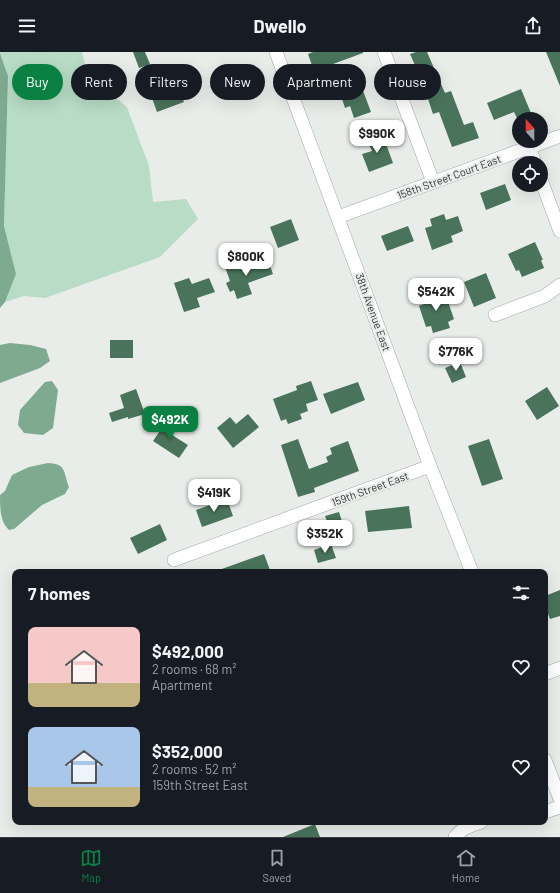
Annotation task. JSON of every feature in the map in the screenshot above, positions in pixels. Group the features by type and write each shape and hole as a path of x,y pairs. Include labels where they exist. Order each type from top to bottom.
{"street":[{"name":"38th Avenue East","path":"276,52 430,466 471,569"},
{"path":"384,52 433,182"},
{"name":"158th Street Court East","path":"548,140 560,136"},
{"name":"158th Street Court East","path":"338,217 526,148"},
{"path":"545,192 560,231"},
{"path":"495,315 545,296 560,285"},
{"name":"159th Street East","path":"174,560 430,466"},
{"path":"548,673 560,668"},
{"path":"548,777 560,799"},
{"path":"548,811 560,807"},
{"path":"455,837 460,831 474,825"}],"shaded area":[{"path":"0,52 82,52 85,64 71,64 71,100 119,100 127,107 149,166 153,202 186,199 198,219 160,257 45,298 24,296 5,302 16,274 4,226 8,76"},
{"path":"0,53 8,76 4,226 16,274 5,302 0,308"},
{"path":"10,343 30,345 46,349 50,361 40,368 0,383 0,345"},
{"path":"52,381 58,390 53,428 43,435 24,433 18,425 20,410 45,382"},
{"path":"48,463 58,465 63,470 69,487 65,494 42,505 14,529 9,530 2,519 0,510 0,495 5,491 12,475 29,467"}],"building":[{"path":"133,52 145,52 150,64 138,64"},
{"path":"313,52 363,52 333,64 312,64 308,54"},
{"path":"416,52 427,52 432,64 414,64 410,54"},
{"path":"546,52 560,52 560,86"},
{"path":"441,84 445,93 451,91 464,125 473,122 479,138 452,147 439,112 433,114 428,100 441,100"},
{"path":"521,89 531,112 512,112 494,120 487,103"},
{"path":"366,99 371,112 354,118 350,106 345,108 342,100 366,100"},
{"path":"153,100 183,100 184,102 157,112"},
{"path":"382,133 393,163 369,172 362,154 372,151 367,139"},
{"path":"505,184 511,200 486,210 480,193"},
{"path":"444,214 446,220 458,216 463,231 451,236 453,242 432,250 425,228 432,226 430,219"},
{"path":"291,219 299,240 278,248 270,227"},
{"path":"408,226 414,241 387,251 381,236"},
{"path":"535,242 543,260 541,260 544,268 522,277 519,270 516,271 508,254"},
{"path":"241,261 243,268 263,261 264,264 269,263 273,274 248,283 252,294 237,299 234,290 230,292 226,283 230,281 225,267"},
{"path":"486,273 496,298 474,307 464,282"},
{"path":"189,278 192,284 209,278 215,292 197,298 200,307 184,312 174,283"},
{"path":"438,291 441,298 446,296 454,319 448,322 450,328 433,333 431,326 426,327 419,306 424,304 422,297"},
{"path":"110,340 133,340 133,358 110,358"},
{"path":"467,343 471,355 458,360 454,348"},
{"path":"460,362 466,377 452,383 445,368"},
{"path":"311,381 318,400 306,404 308,411 300,414 302,419 288,424 286,419 281,421 273,399 297,390 296,386"},
{"path":"358,382 365,400 331,414 323,394"},
{"path":"547,387 559,406 537,420 525,401"},
{"path":"136,389 145,414 112,422 109,413 124,408 120,395"},
{"path":"248,414 259,427 233,448 217,428 230,417 236,424"},
{"path":"168,419 178,425 172,435 188,445 179,458 153,441"},
{"path":"298,439 309,469 328,462 326,457 332,454 330,448 348,441 359,471 314,488 315,492 298,497 281,445"},
{"path":"489,439 503,479 482,486 468,446"},
{"path":"227,499 233,516 202,527 196,510"},
{"path":"409,506 412,528 368,532 365,511"},
{"path":"339,512 344,528 331,532 325,516"},
{"path":"160,524 167,540 138,554 130,538"},
{"path":"331,544 336,558 318,563 314,550"},
{"path":"264,554 270,569 222,569"},
{"path":"560,590 560,616 550,619 548,614 548,595"},
{"path":"315,825 320,837 283,837"}]}
